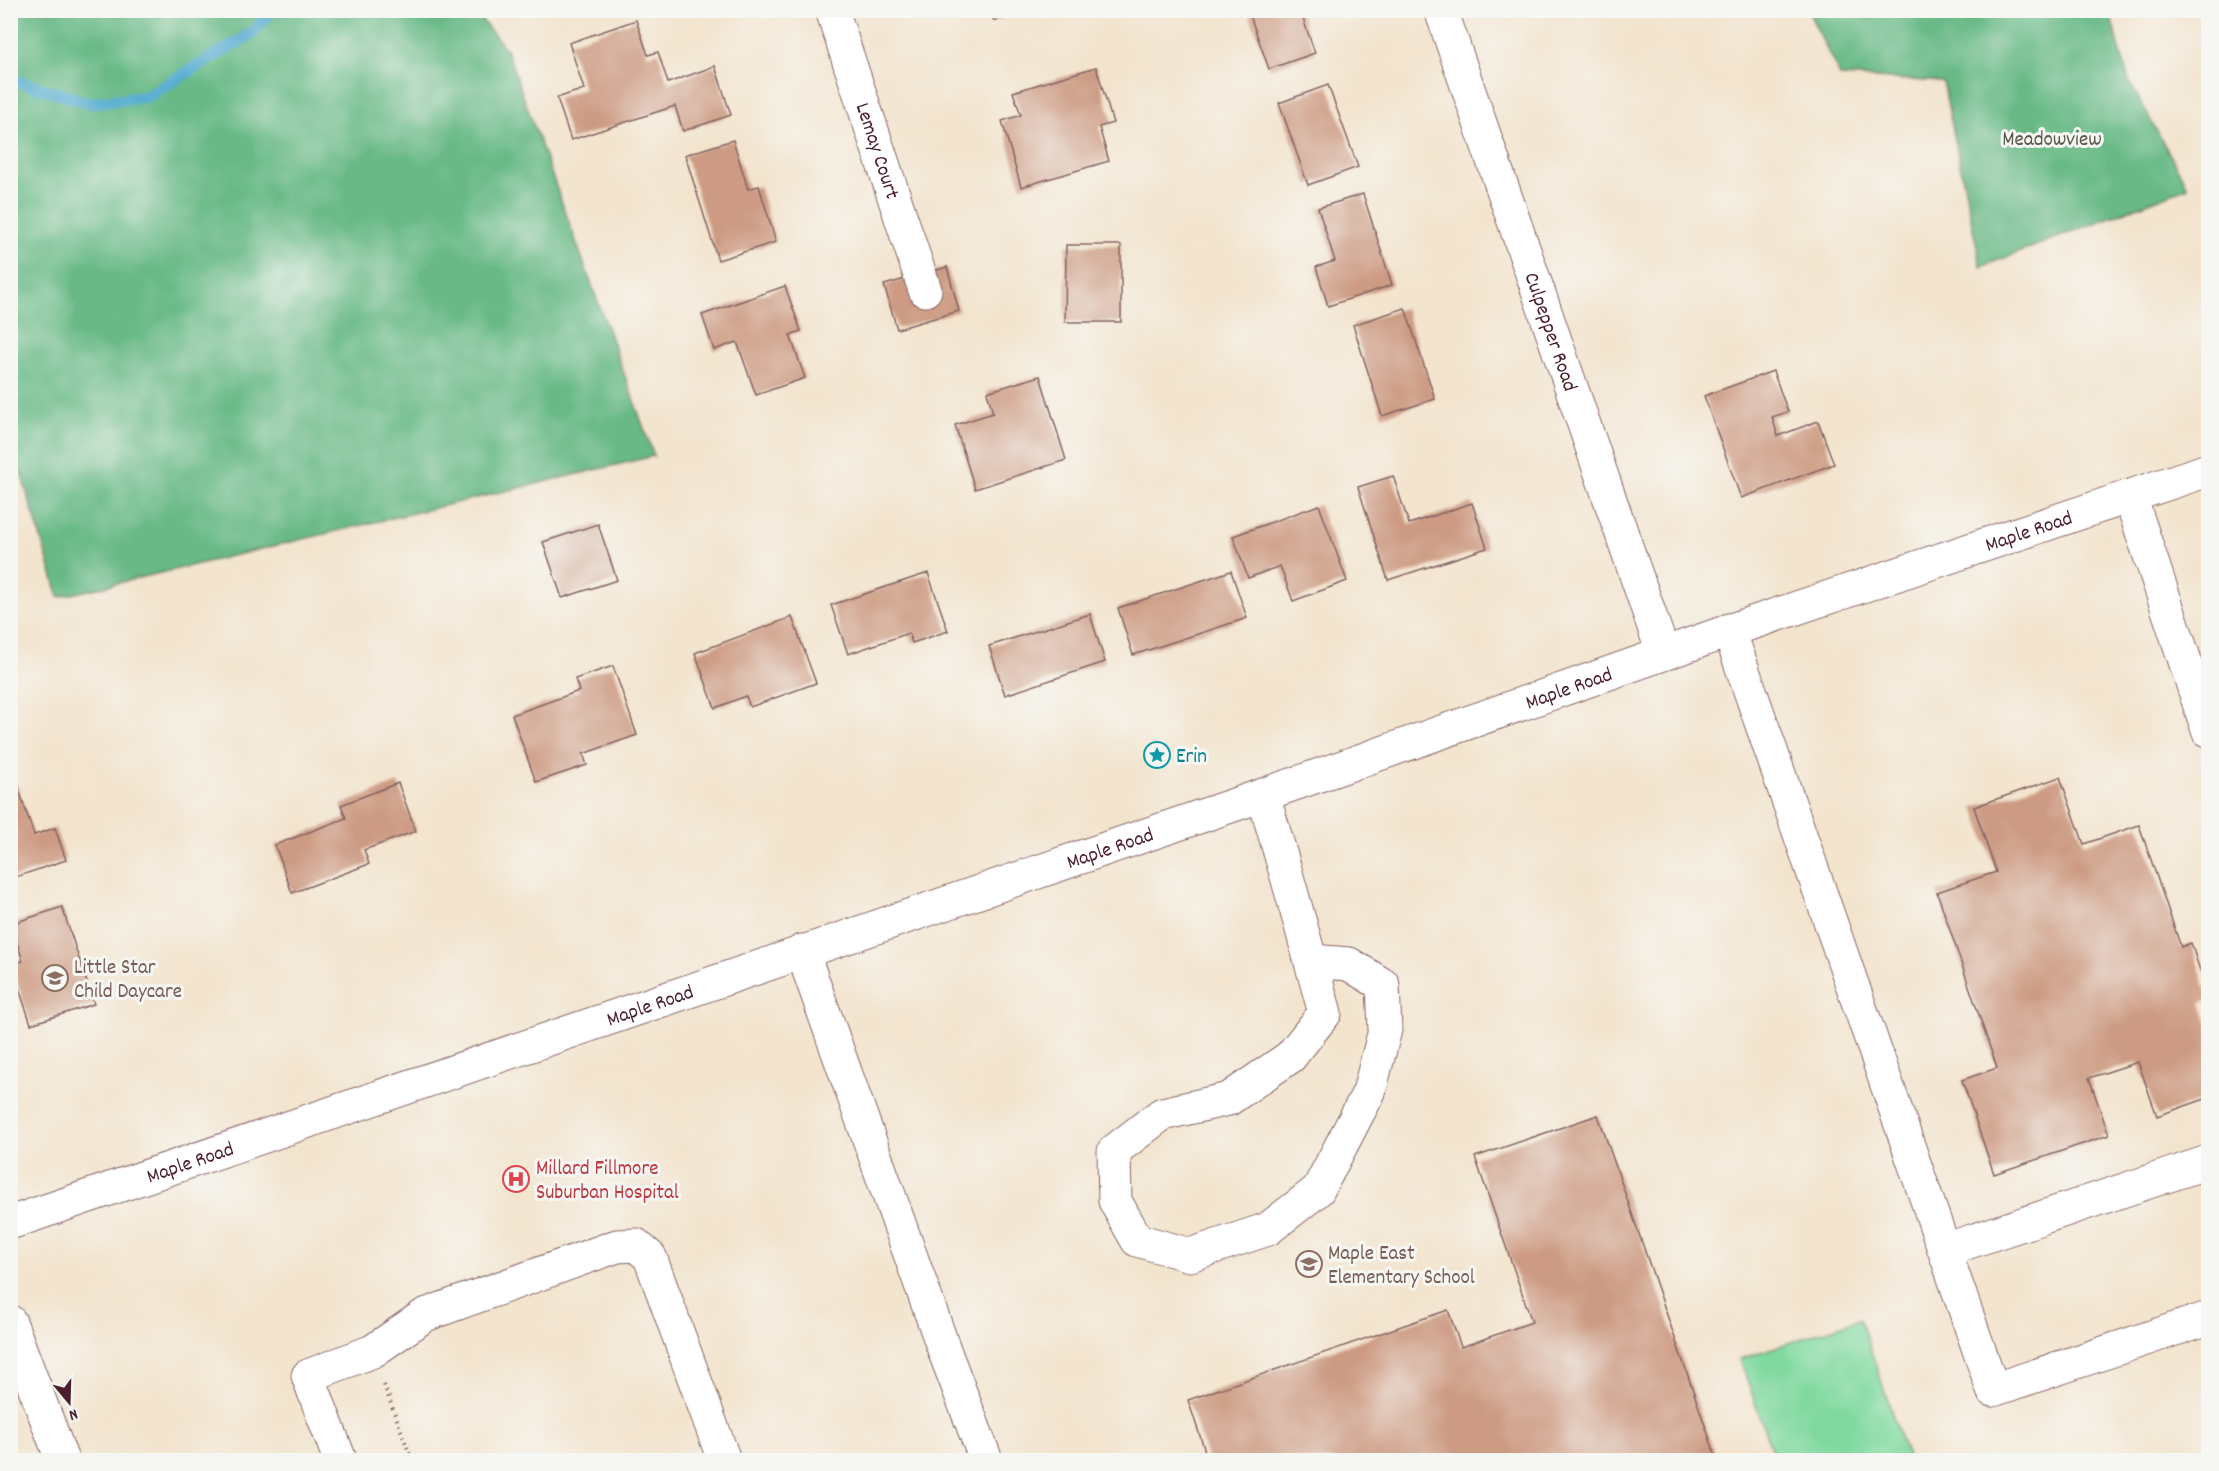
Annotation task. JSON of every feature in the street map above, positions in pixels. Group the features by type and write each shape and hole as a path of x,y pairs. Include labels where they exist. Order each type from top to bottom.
{"main road":[{"name":"Lemay Court","path":"832,10 925,290"},
{"name":"Culpepper Road","path":"1441,10 1663,653"},
{"name":"Maple Road","path":"10,1223 1263,795 1730,630 2208,470"},
{"path":"2130,496 2208,730"},
{"path":"1730,630 1993,1390 2208,1318"},
{"path":"1263,795 1325,1013 1290,1057 1229,1099 1162,1114 1114,1150 1115,1201 1137,1240 1190,1255 1268,1229 1318,1190 1369,1092 1384,1030 1383,985 1349,964 1311,961"},
{"path":"802,951 945,1355 986,1461"},
{"path":"1945,1250 2208,1162"},
{"path":"340,1461 308,1376 373,1351 425,1315 617,1246 636,1245 651,1257 724,1461"},
{"path":"10,1322 62,1461"}],"path":[{"path":"379,1374 412,1461"}],"green space":[{"path":"10,11 474,11 506,49 654,456 59,597 11,441"},
{"name":"Meadowview","path":"1808,11 2109,11 2129,81 2188,187 1981,267 1943,82 1840,76"},
{"path":"1860,1319 1908,1460 1775,1460 1740,1359"}],"building":[{"path":"990,10 1023,10 1023,11 994,21"},
{"path":"1248,10 1300,10 1315,53 1269,69"},
{"path":"636,20 648,55 658,52 668,83 715,66 731,115 683,131 675,106 571,140 557,98 584,89 569,43"},
{"path":"1096,67 1113,123 1099,127 1109,161 1021,187 1002,121 1021,115 1013,92"},
{"path":"1328,85 1358,167 1308,185 1279,103"},
{"path":"733,140 748,189 759,186 776,242 718,260 685,155"},
{"path":"1363,194 1392,285 1328,306 1316,267 1335,261 1318,208"},
{"path":"1066,245 1121,245 1121,322 1065,322"},
{"path":"947,267 959,311 897,329 884,285"},
{"path":"785,286 801,331 790,335 805,378 756,395 737,342 714,350 702,315"},
{"path":"1405,308 1435,399 1382,416 1353,325"},
{"path":"1773,371 1788,412 1772,417 1778,436 1818,421 1834,464 1741,498 1704,396"},
{"path":"1040,376 1066,460 975,489 955,425 993,413 987,392"},
{"path":"1393,476 1409,524 1472,503 1487,548 1388,580 1358,487"},
{"path":"1319,505 1347,581 1293,601 1280,566 1248,578 1233,536"},
{"path":"598,524 617,580 562,598 543,542"},
{"path":"1231,571 1247,618 1133,655 1118,608"},
{"path":"928,573 948,631 912,643 909,633 848,654 831,605"},
{"path":"1090,614 1105,662 1005,695 989,646"},
{"path":"792,617 816,683 750,707 746,696 715,708 695,653"},
{"path":"613,666 637,735 583,754 587,765 536,782 512,715 579,691 575,679"},
{"path":"2060,777 2084,844 2139,825 2181,947 2191,943 2208,995 2208,1000 2201,1003 2208,1025 2208,1098 2157,1116 2138,1062 2089,1078 2109,1135 1994,1174 1962,1080 1997,1068 1937,892 1996,872 1974,807"},
{"path":"398,783 416,831 364,850 369,864 292,893 275,845 346,818 341,805"},
{"path":"17,784 34,835 55,828 66,860 10,879 10,786"},
{"path":"62,907 94,1004 31,1024 11,965 23,961 11,924"},
{"path":"1598,1115 1717,1460 1208,1460 1188,1400 1448,1310 1461,1347 1532,1322 1475,1157"}],"waterway":[{"path":"10,79 89,103 146,97 254,32 271,10"}],"place":[{"name":"Erin","path":"1157,755"},
{"name":"Little Star Child Daycare","path":"55,978"},
{"name":"Millard Fillmore Suburban Hospital","path":"516,1179"},
{"name":"Maple East Elementary School","path":"1309,1264"}]}
